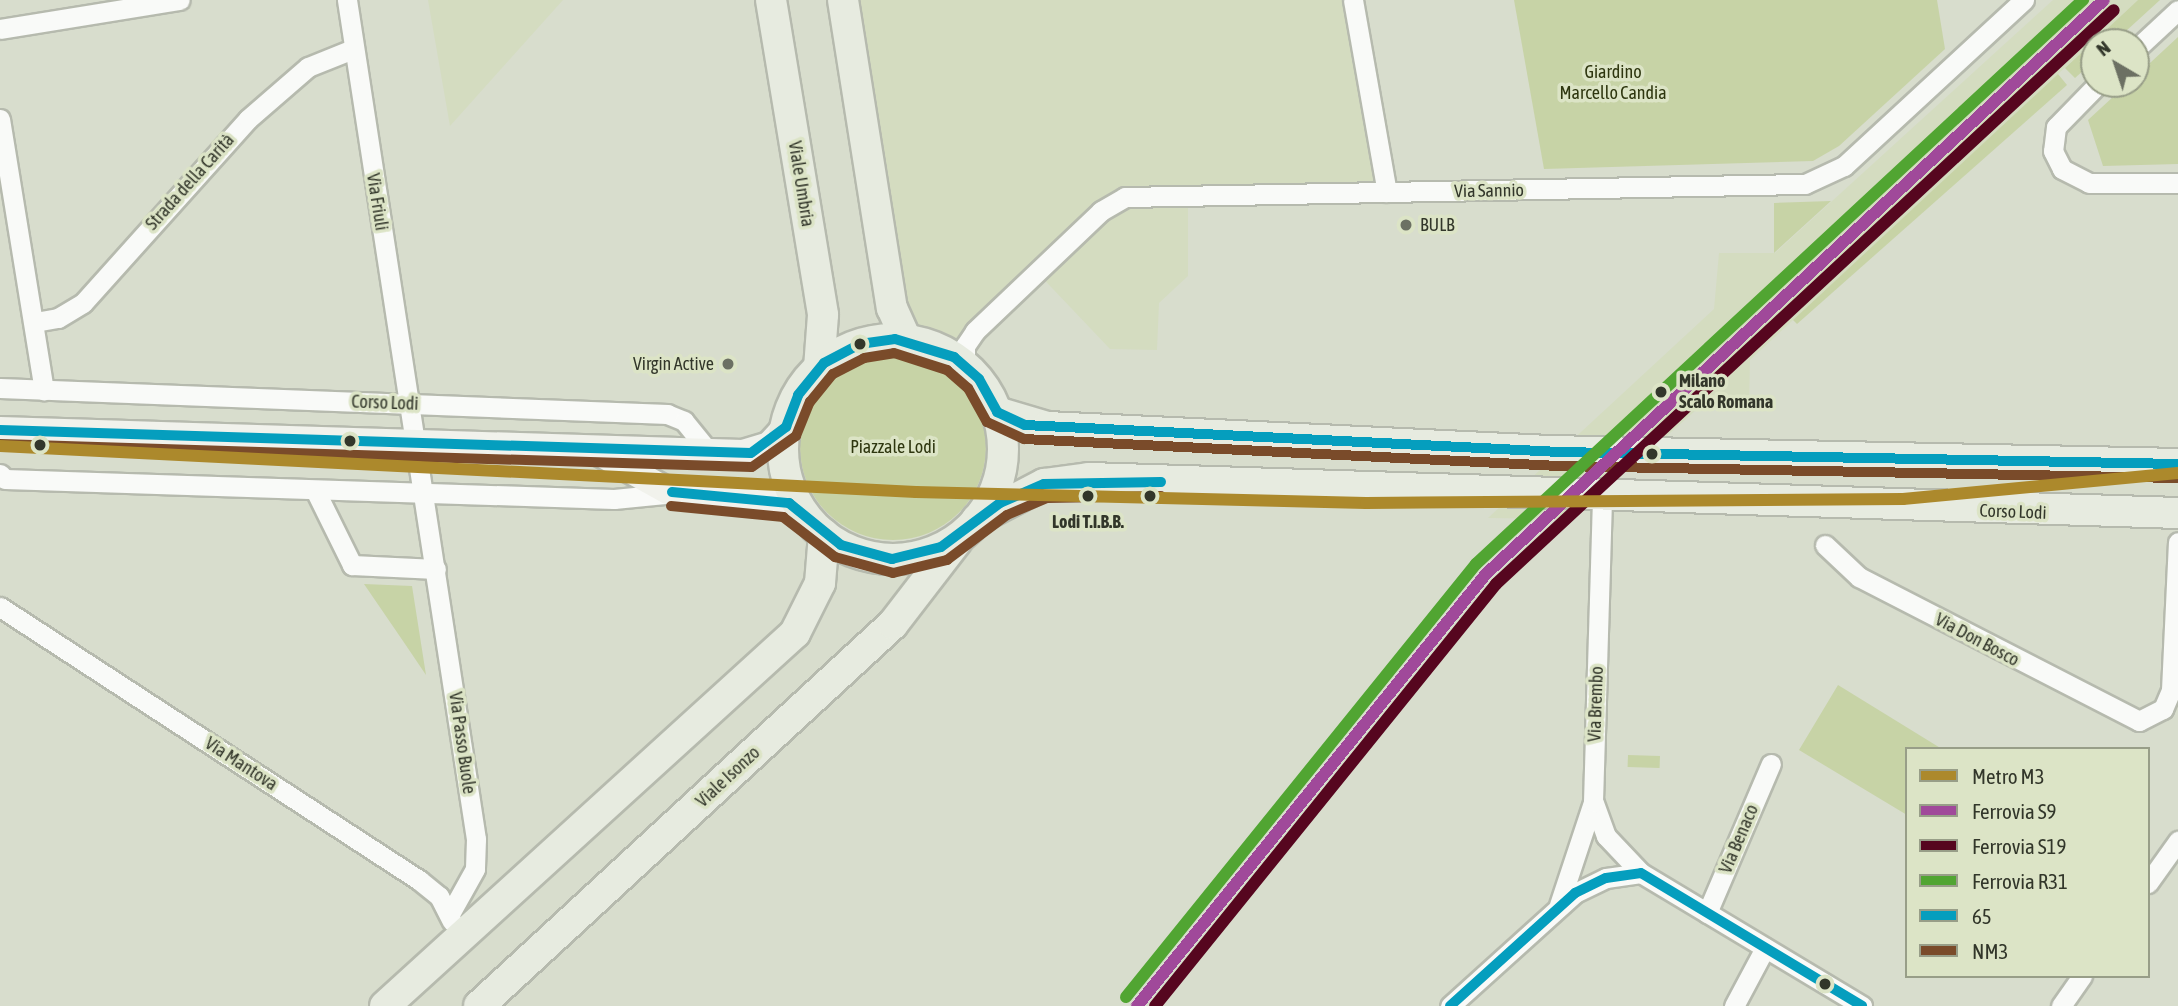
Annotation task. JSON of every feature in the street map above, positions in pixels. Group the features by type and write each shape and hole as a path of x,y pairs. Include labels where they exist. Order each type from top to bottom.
{"main road":[{"name":"Viale Umbria","path":"771,0 830,360"},
{"path":"843,0 892,308 906,340"},
{"path":"875,340 906,340 965,365 997,412 1000,473 970,527 923,555 892,559 859,554 824,534 800,508 785,469 786,427 798,395 830,360 875,340"},
{"path":"997,412 1046,427 1559,452 2178,464"},
{"path":"0,430 709,452 757,451 786,427"},
{"path":"591,449 675,493 760,497 800,508"},
{"name":"Corso Lodi","path":"970,527 1009,498 1065,479 1600,498 2178,513"},
{"name":"Viale Isonzo","path":"479,1006 893,624 970,527"},
{"path":"385,1006 795,633 824,569 824,534"}],"street":[{"path":"0,29 180,0"},
{"name":"Via Friuli","path":"346,0 410,404"},
{"path":"1353,0 1387,192"},
{"name":"Via Sannio","path":"965,365 965,346 975,331 1101,211 1125,197 1776,188 1814,181 1854,158 2024,0"},
{"path":"2150,36 2178,10"},
{"name":"Strada della Carità","path":"35,322 58,318 83,303 248,119 308,67 353,49"},
{"path":"2083,98 2062,117 2052,144 2059,166 2077,180 2178,183"},
{"path":"0,119 44,390"},
{"name":"Corso Lodi","path":"0,388 667,414 684,421 709,452"},
{"name":"Via Passo Buole","path":"410,404 477,853 451,912"},
{"path":"0,474 5,479 614,499 675,493"},
{"path":"315,489 352,565 436,569"},
{"name":"Via Brembo","path":"1559,905 1593,802 1600,498"},
{"path":"2178,513 2178,520"},
{"name":"Via Don Bosco","path":"1825,545 1859,577 2139,721 2163,709 2171,690 2178,542"},
{"name":"Via Mantova","path":"0,607 419,880 451,912"},
{"name":"Via Benaco","path":"1707,913 1771,764"},
{"path":"1593,802 1606,836 1641,873 1862,1006"},
{"path":"2150,880 2178,841"},
{"name":"Via Brembo","path":"1450,1006 1559,905 1597,881 1641,873"},
{"path":"451,912 455,942"},
{"path":"1734,1006 1765,948"},
{"path":"2062,1006 2081,978"}],"shaded area":[{"path":"428,0 563,0 450,126"},
{"path":"849,0 1348,0 1381,189 1188,193 1188,276 1159,303 1157,350 1110,349 1033,268 949,352 902,336"},
{"path":"2053,0 2138,0 2108,28 2080,28 2080,54 1750,360 1749,406 1704,403 1573,519 1488,518 1714,309 1719,253 1775,253"}],"green space":[{"name":"Giardino Marcello Candia","path":"1514,0 1937,0 1945,49 1839,146 1813,161 1544,169"},
{"path":"2138,0 2160,0 2129,28 2108,28"},
{"path":"2178,37 2178,164 2103,166 2088,120 2112,98 2150,98 2150,63"},
{"path":"2080,54 2080,74 2075,78 2065,68"},
{"path":"2058,74 2067,85 1797,324 1793,320"},
{"path":"1831,201 1774,253 1774,203"},
{"name":"Piazzale Lodi","path":"893,354 928,361 959,381 979,412 986,447 979,482 959,513 928,533 893,540 858,533 827,513 807,482 800,447 807,412 827,381 858,361"},
{"path":"364,584 412,586 426,675 403,641"},
{"path":"1838,685 1939,747 1905,747 1905,814 1799,750"},
{"path":"1628,755 1660,756 1660,768 1628,767"}],"metro line":[{"name":"M3","path":"0,446 916,492 1366,503 1903,499 2178,473"}],"rail line":[{"name":"R31","path":"1126,997 1476,564 2083,0"},
{"name":"S9","path":"1137,1006 1486,574 2104,0"},
{"name":"S19","path":"1155,1006 1496,584 2114,10"}],"transit line":[{"name":"65","path":"0,430 751,453 786,427 798,395 824,363 860,344 895,339 954,357 979,379 997,412 1025,425 1559,452 2178,464"},
{"name":"NM3","path":"0,444 752,467 796,436 810,402 833,374 864,358 894,353 947,370 968,388 987,422 1024,439 1559,466 2178,478"},
{"name":"65","path":"672,492 789,503 841,545 892,559 941,547 1000,503 1044,484 1161,482"},
{"name":"NM3","path":"671,506 783,517 835,557 893,573 947,560 1007,515 1047,498 1161,496"},
{"name":"65","path":"1450,1006 1575,893 1606,878 1641,873 1862,1006"}],"place":[{"name":"BULB","path":"1406,225"},
{"name":"Virgin Active","path":"728,364"},
{"name":"Milano Scalo Romana","path":"1661,392"},
{"name":"Lodi T.I.B.B.","path":"1088,496"}]}
